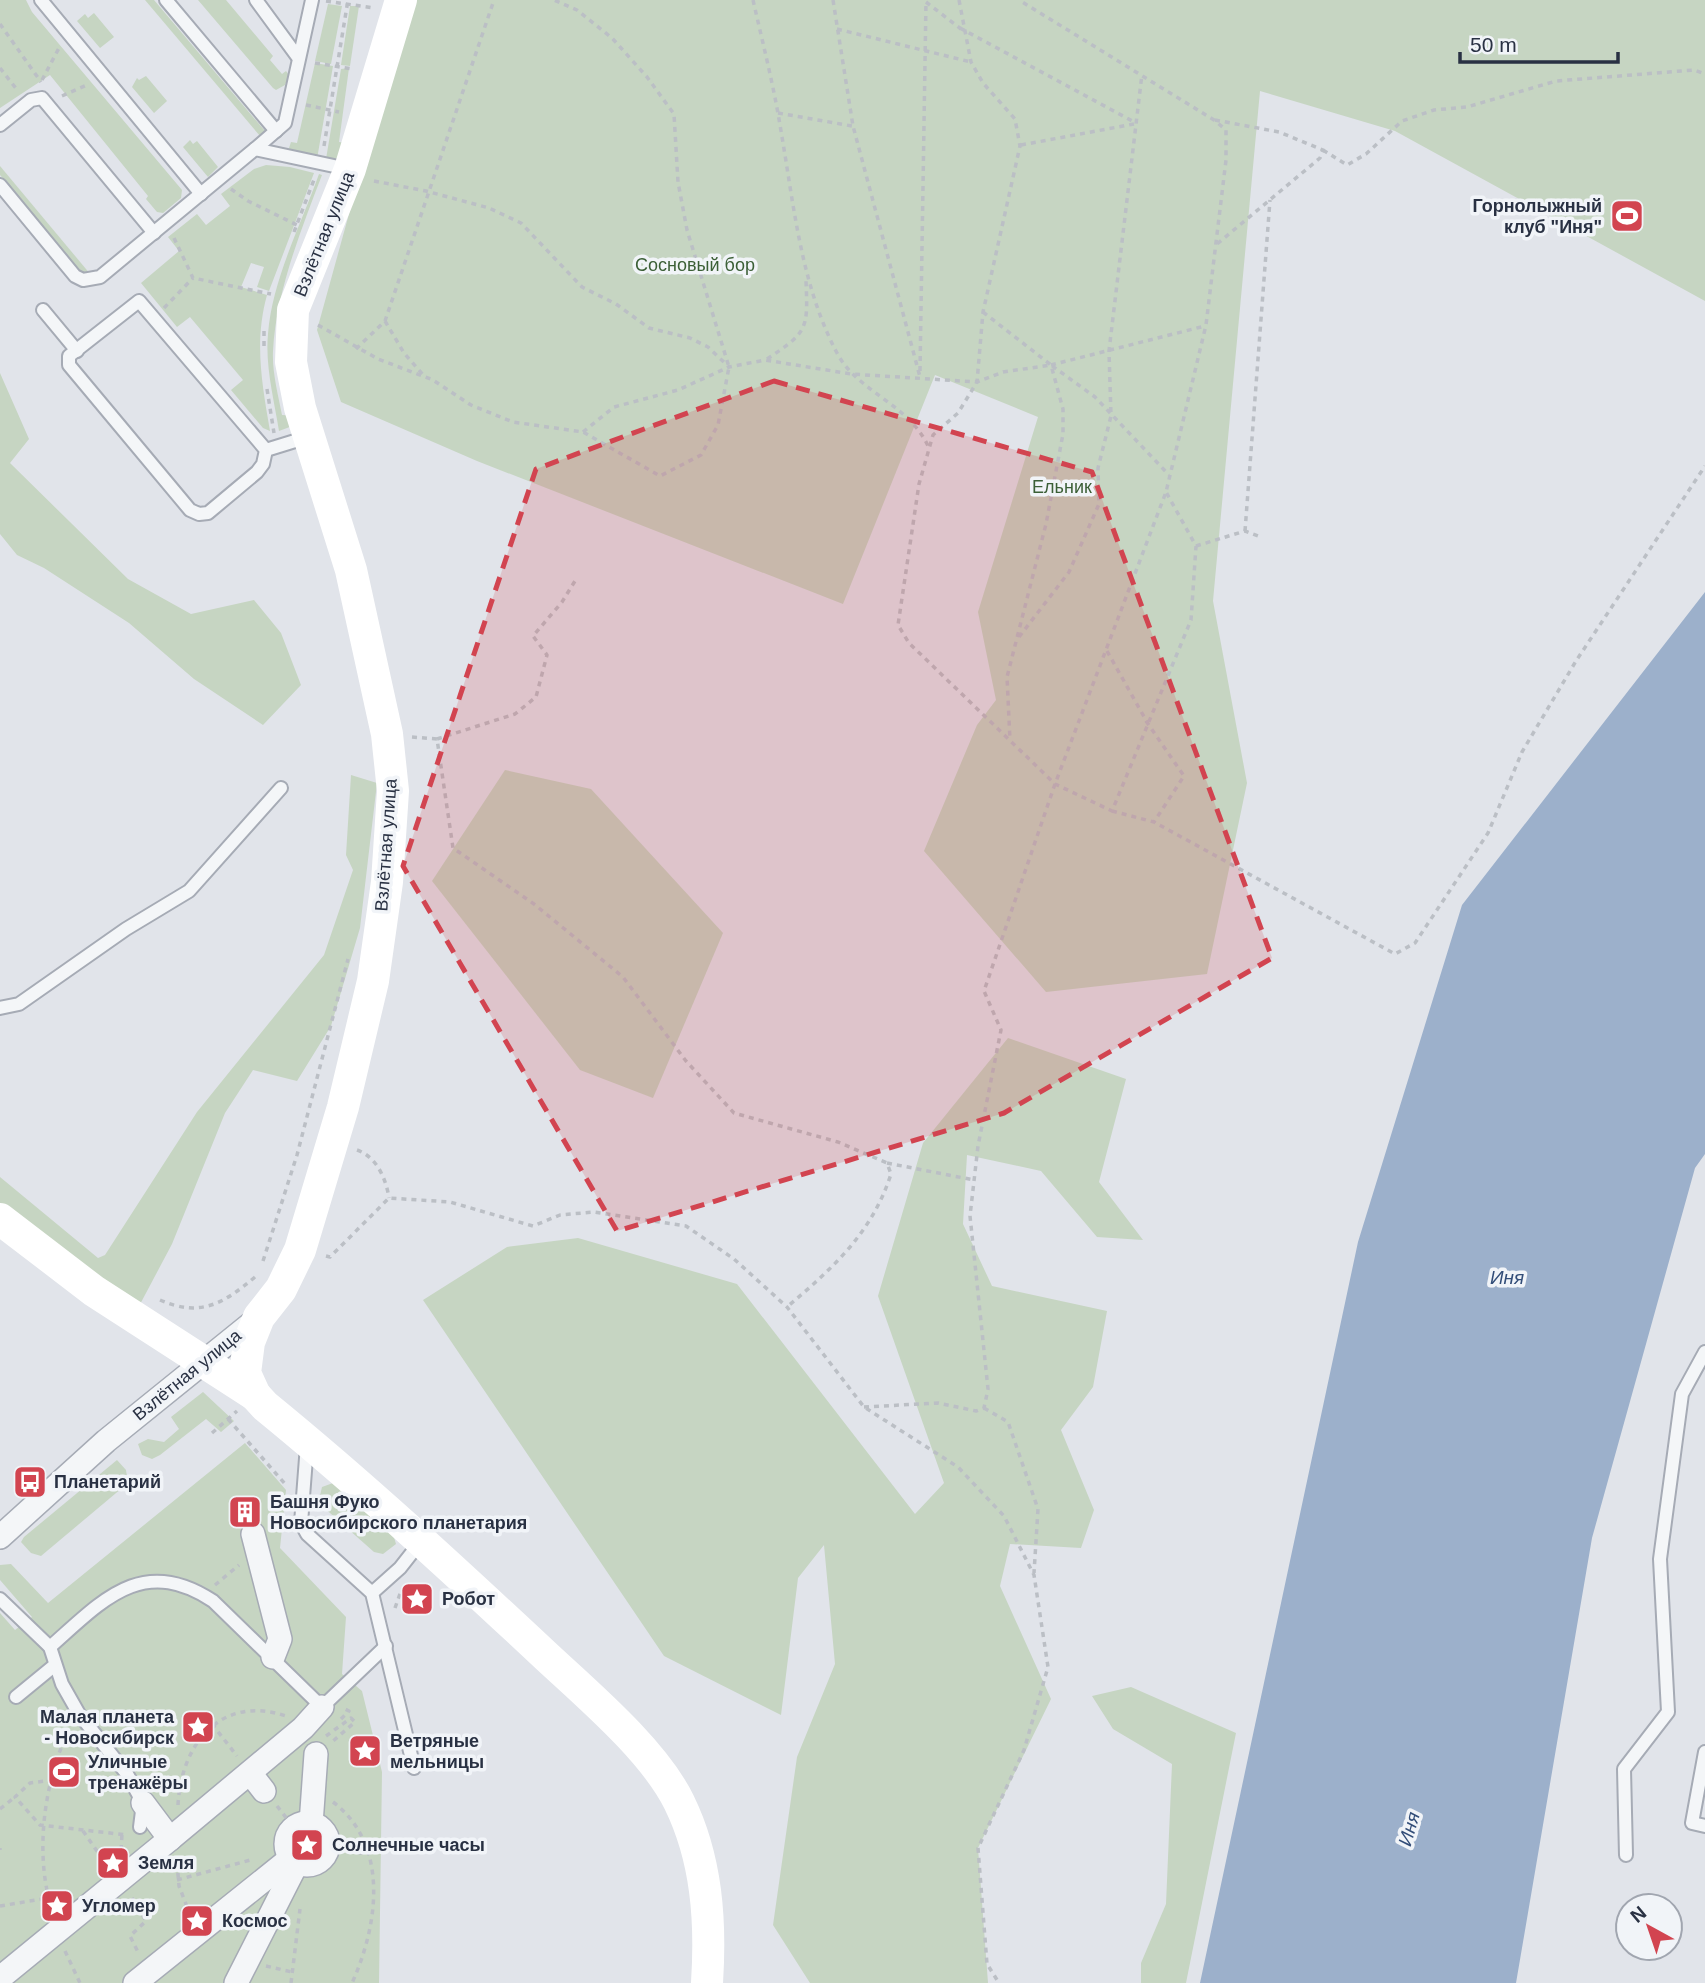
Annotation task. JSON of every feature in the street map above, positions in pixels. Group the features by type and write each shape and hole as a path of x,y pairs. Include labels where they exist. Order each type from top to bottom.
{"main road":[{"name":"Взлётная улица","path":"259,1317 281,1290 300,1250 333,1140 373,981 385,894 393,791 387,734 351,570 308,437 291,362 282,302 349,173 398,5"},
{"path":"0,1219 94,1291 202,1360 247,1403 307,1441 422,1539 603,1710 668,1784 688,1824 708,1897 710,1932 707,1983"},
{"path":"247,1403 245,1361 259,1317"}],"street":[{"name":"Взлётная улица","path":"0,1537 106,1441 202,1360 259,1317"},
{"path":"255,1542 280,1639 273,1657"},
{"path":"0,1978 322,1715"},
{"path":"236,1983 294,1859 287,1838 298,1824 314,1792 324,1749"},
{"path":"250,1773 264,1791"},
{"path":"143,1803 175,1835"},
{"path":"143,1976 294,1859 321,1860 328,1849 323,1830 298,1824"}],"lane":[{"path":"41,0 201,194"},
{"path":"166,0 276,131"},
{"path":"256,0 297,56"},
{"path":"0,185 75,276 83,280 100,277 285,123 297,56 312,0"},
{"path":"0,125 37,101 154,233"},
{"path":"255,149 349,173"},
{"path":"135,302 144,303 266,450 266,458 257,472 208,513 199,514 190,510 69,365 69,356 76,351 135,302"},
{"path":"43,310 76,351"},
{"path":"266,450 308,437"},
{"path":"0,1008 19,1004 126,929 189,891 281,788"},
{"path":"1626,1855 1624,1769 1668,1712 1660,1559 1682,1395 1705,1352"},
{"path":"307,1441 301,1523 307,1534 372,1593 414,1768"},
{"path":"372,1593 400,1568 422,1539"},
{"path":"50,1647 109,1595 136,1583 171,1582 193,1587 273,1657 322,1715 386,1646"},
{"path":"0,1599 50,1647 62,1684 79,1714 127,1774 143,1803 135,1831"},
{"path":"16,1697 55,1665"},
{"path":"1705,1752 1692,1823 1705,1826"}],"path":[{"path":"321,0 398,5"},
{"path":"356,349 385,321 426,191 494,0"},
{"path":"193,278 282,302 356,349 425,377 471,405 513,422 583,432 660,476 701,455 718,425 729,367 687,230 678,182 674,114 647,77 612,38 577,10 554,0"},
{"path":"753,0 778,113 806,276 807,317 798,339 765,360"},
{"path":"833,0 853,126 919,376"},
{"path":"959,0 971,62 983,82 1015,119 1020,146 983,312 977,382 958,413 933,435 919,484 898,625 909,643 1055,784 1112,811 1154,822 1395,954 1415,943 1488,833 1522,752 1576,661 1705,467"},
{"path":"984,1408 988,1389 971,1216 974,1180 1001,1030 984,991 1055,784 1166,492 1206,325 1226,160 1226,130 1214,120 1019,0"},
{"path":"925,1 966,33"},
{"path":"919,376 925,1"},
{"path":"0,24 42,80"},
{"path":"960,28 1136,123"},
{"path":"837,29 971,62"},
{"path":"37,101 42,80 68,32"},
{"path":"297,56 316,64 379,73"},
{"path":"0,68 37,101"},
{"path":"1214,120 1279,132 1319,146 1347,165 1366,154 1402,121 1434,110 1467,107 1556,80 1694,70 1705,74"},
{"path":"1019,637 1069,572 1099,504 1098,468 1111,416 1109,351 1142,74"},
{"path":"37,101 83,84 108,83"},
{"path":"290,102 343,112"},
{"path":"778,113 853,126"},
{"path":"1020,146 1136,123"},
{"path":"1216,245 1320,158 1323,150"},
{"path":"349,173 489,208 522,223 582,287 616,304 649,328 690,338 708,347 729,367"},
{"path":"218,180 248,201 297,225"},
{"path":"1245,531 1270,200"},
{"path":"167,222 193,278"},
{"path":"806,276 837,353 851,374 893,403 922,432 930,449"},
{"path":"155,316 193,278"},
{"path":"983,312 1095,397 1169,475"},
{"path":"385,321 404,353 425,377"},
{"path":"583,432 614,407 678,390 729,367 765,360 851,374 919,376 977,382 1003,372 1051,365 1206,325"},
{"path":"1010,740 1007,677 1046,524 1063,434 1063,409 1051,365"},
{"path":"1112,811 1191,620 1196,546 1166,492"},
{"path":"1196,546 1245,531 1261,537"},
{"path":"387,734 437,739 515,714 536,697 548,655 533,636 562,602 575,581"},
{"path":"1107,651 1149,726"},
{"path":"1146,720 1184,776 1154,822"},
{"path":"437,739 453,848 534,904 623,977 687,1061 734,1113 838,1142 887,1163 974,1180"},
{"path":"160,1300 195,1310 229,1299 259,1274 297,1156 348,958"},
{"path":"333,1140 363,1152 373,1162 386,1180 388,1198"},
{"path":"787,1307 828,1272 872,1222 891,1174 887,1163"},
{"path":"300,1250 330,1256 388,1198 450,1202 533,1226 560,1216 594,1212 686,1226 734,1259 787,1307 864,1407 958,1467 1003,1517 1034,1575"},
{"path":"212,1433 247,1403"},
{"path":"864,1407 938,1403 976,1411 984,1408"},
{"path":"984,1408 1008,1422 1038,1508 1034,1575 1048,1667 1024,1750 978,1848 987,1964 999,1983"},
{"path":"228,1419 290,1489"},
{"path":"204,1594 255,1542"},
{"path":"395,1608 401,1591"},
{"path":"175,1835 179,1786 197,1742 218,1719 248,1710 322,1715 346,1708 349,1712 324,1733 327,1737 351,1718 355,1722 324,1749"},
{"path":"59,1930 48,1897 42,1853 53,1780 62,1744 79,1714"},
{"path":"212,1724 250,1773"},
{"path":"0,1810 30,1783 53,1780"},
{"path":"314,1792 336,1804 354,1821 369,1854 374,1895 366,1948 352,1983"},
{"path":"15,1797 45,1828 135,1831"},
{"path":"83,1831 118,1881"},
{"path":"328,1849 369,1854"},
{"path":"200,1931 183,1899 177,1878 294,1859 305,1877 291,1983"},
{"path":"0,1906 69,1894"},
{"path":"135,1902 146,1921 130,1936 143,1976"},
{"path":"69,1962 80,1983"}],"highlighted area":[{"path":"774,381 1092,472 1272,958 1004,1113 617,1231 403,866 536,469"}],"green space":[{"path":"0,0 26,0 32,12 182,190 181,198 163,213 157,212 146,199 148,196 50,75 0,108"},
{"path":"145,0 154,0 265,131 260,136"},
{"path":"198,0 226,0 273,56 270,60 282,74 286,71 289,75 285,85 276,90 273,88"},
{"name":"Сосновый бор","path":"408,0 1705,0 1705,301 1395,131 1260,91 1213,601 1247,783 1207,974 1046,992 924,851 977,725 996,700 978,612 1038,417 935,375 843,604 477,461 341,402 317,330"},
{"path":"328,4 342,6 331,64 315,61"},
{"path":"350,6 359,6 350,66 341,65"},
{"path":"94,13 114,37 100,48 77,21 85,14 88,18"},
{"path":"315,63 333,66 317,159 293,154 289,148 291,142 297,143"},
{"path":"349,68 339,142 347,143 343,158 326,159 341,69"},
{"path":"146,76 167,101 154,113 132,87 137,78 139,80"},
{"path":"190,140 193,144 197,141 218,167 208,177 183,147"},
{"path":"266,165 314,173 269,291 257,287 264,267 251,263 241,287 267,295 260,346 270,431 263,428 231,390 243,380 190,317 177,327 141,283 179,251 168,237 197,214 206,225 230,206 221,194 254,169"},
{"path":"0,166 91,275 83,275 0,175"},
{"path":"319,174 322,175 284,284 275,329 273,367 282,415 299,416 295,425 279,431 268,358 271,314 281,273"},
{"path":"0,373 29,439 10,463 128,579 191,614 254,600 281,633 301,685 263,725 194,679 129,623 44,568 17,555 0,534"},
{"path":"505,770 591,789 723,933 653,1098 580,1070 432,881"},
{"path":"351,775 377,783 360,928 331,1026 297,1081 253,1070 225,1113 172,1244 137,1310 0,1208 0,1177 98,1258 105,1255 197,1112 324,955 353,870 346,855"},
{"path":"1008,1038 1126,1079 1099,1182 1143,1240 1097,1237 1041,1171 967,1155 963,1224 992,1286 1107,1311 1093,1387 1061,1430 1094,1510 1081,1548 1010,1544 1000,1586 1051,1699 978,1848 988,1983 810,1983 773,1925 797,1757 835,1664 824,1545 798,1578 781,1715 664,1656 423,1300 507,1247 578,1238 737,1284 915,1514 944,1483 878,1296 923,1143"},
{"path":"203,1392 234,1421 221,1432 206,1419 160,1455 152,1459 142,1455 138,1444 148,1439 164,1442 179,1429 171,1417"},
{"path":"245,1443 286,1490 280,1548 346,1617 342,1674 362,1691 382,1772 379,1983 0,1983 0,1613 15,1630 32,1617 0,1580 0,1565 11,1564 48,1603"},
{"path":"117,1460 126,1470 128,1483 41,1556 31,1553 21,1542 24,1537"},
{"path":"333,1483 393,1534 396,1544 383,1554 374,1552 321,1505 319,1500 322,1487"},
{"path":"1131,1687 1236,1733 1186,1983 1141,1983 1141,1963 1166,1904 1172,1764 1113,1729 1092,1696"}],"water":[{"name":"Иня","path":"1705,592 1705,1154 1695,1168 1592,1538 1516,1983 1200,1983 1358,1242 1462,905"}],"place":[{"name":"Горнолыжный клуб \"Иня\"","path":"1627,216"},
{"name":"Планетарий","path":"30,1482"},
{"name":"Башня Фуко Новосибирского планетария","path":"245,1512"},
{"name":"Робот","path":"417,1599"},
{"name":"Малая планета - Новосибирск","path":"198,1727"},
{"name":"Ветряные мельницы","path":"365,1751"},
{"name":"Уличные тренажёры","path":"64,1772"},
{"name":"Солнечные часы","path":"307,1845"},
{"name":"Земля","path":"113,1863"},
{"name":"Угломер","path":"57,1906"},
{"name":"Космос","path":"197,1921"}],"park label":[{"name":"Ельник","path":"1062,487"}]}
